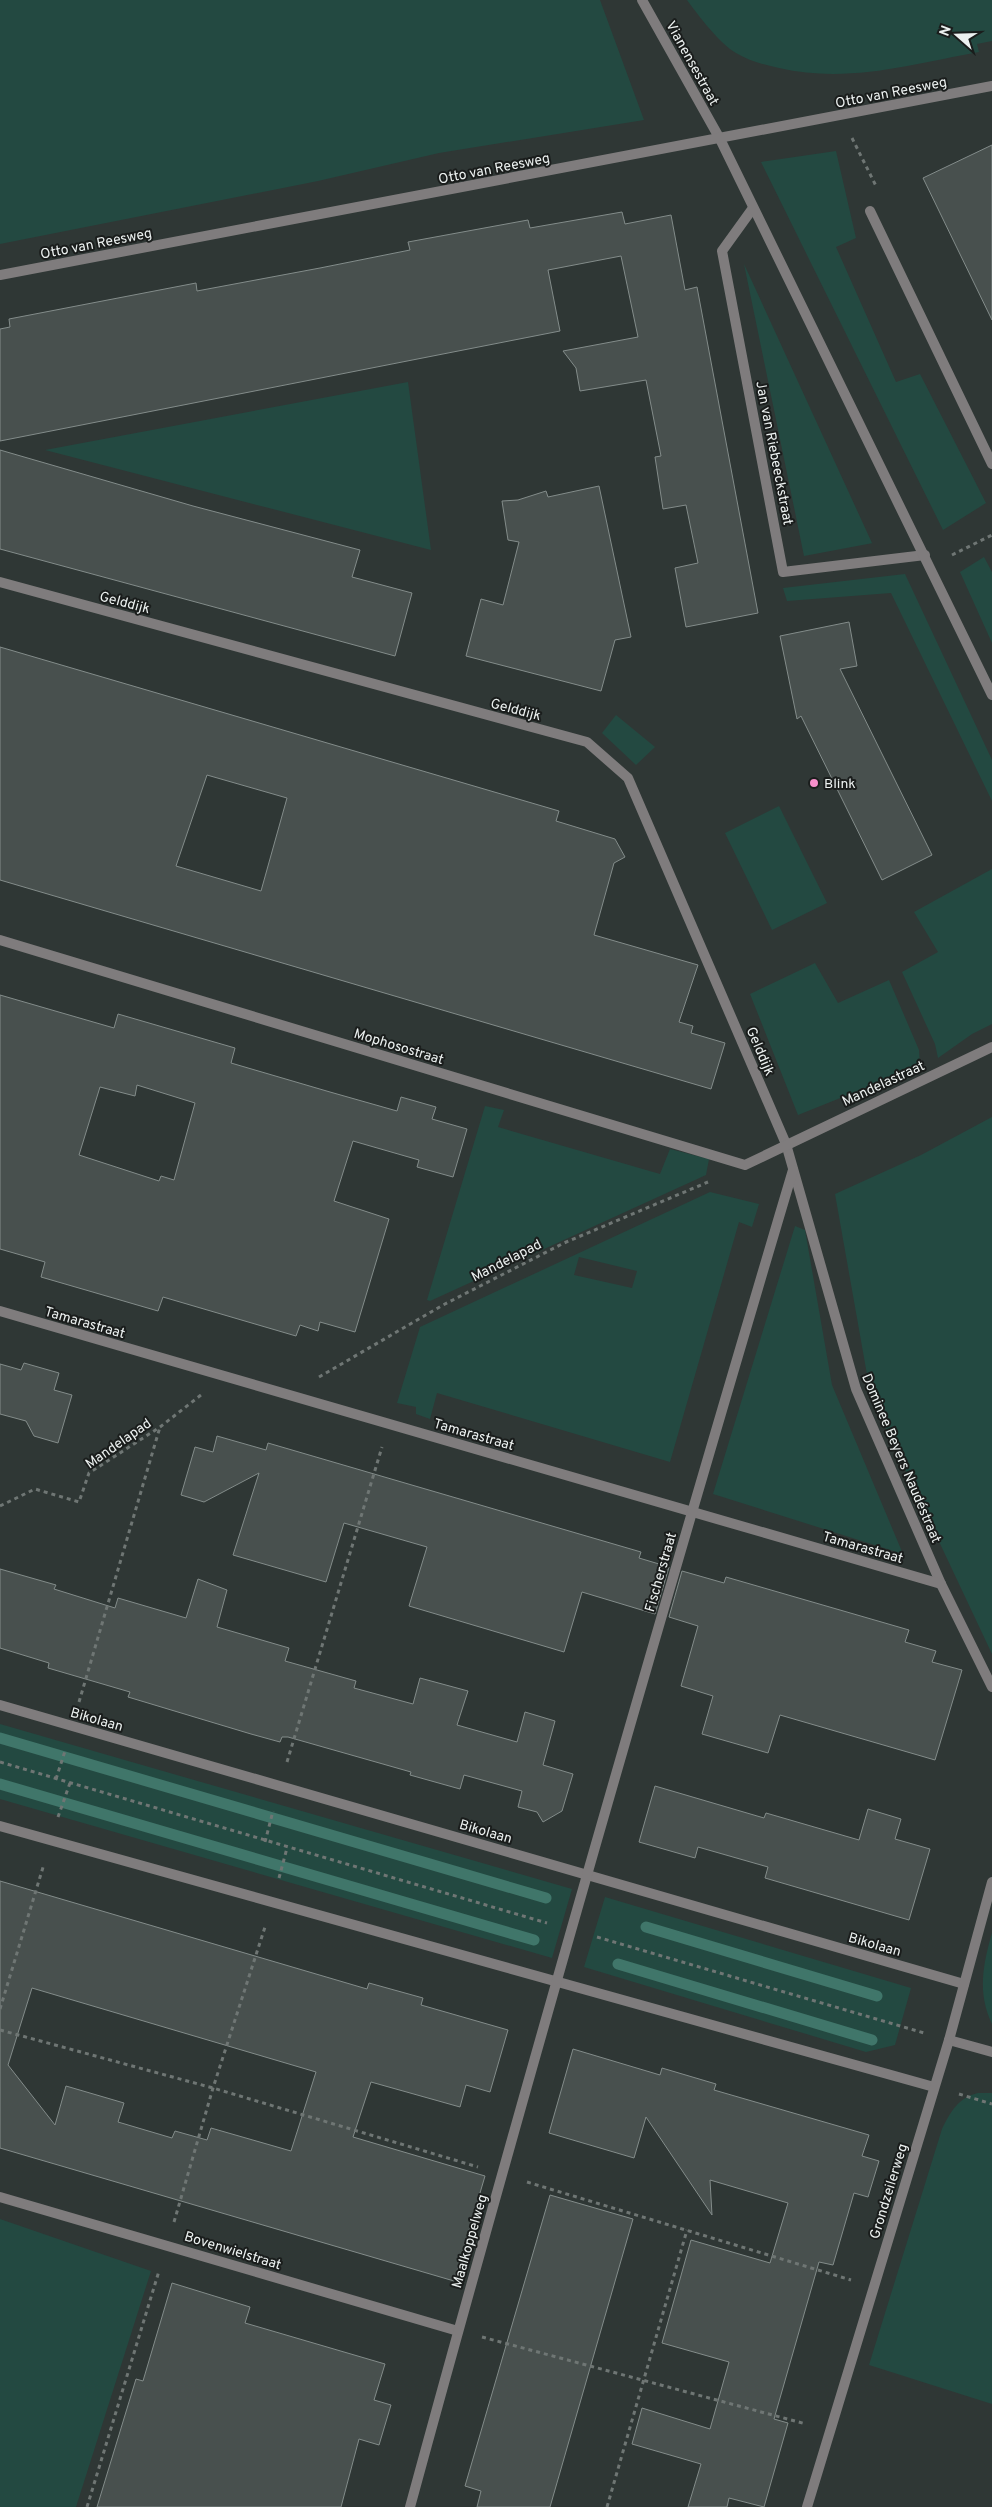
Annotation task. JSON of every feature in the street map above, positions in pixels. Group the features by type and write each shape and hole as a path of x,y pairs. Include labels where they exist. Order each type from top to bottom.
{"street":[{"name":"Vianensestraat","path":"642,0 720,139"},
{"name":"Otto van Reesweg","path":"0,275 992,86"},
{"path":"720,139 925,555 992,696"},
{"name":"Jan van Riebeeckstraat","path":"753,208 722,251 784,572 925,555"},
{"path":"870,211 992,464"},
{"name":"Gelddijk","path":"0,582 588,742 628,778 786,1144"},
{"name":"Mophosostraat","path":"0,940 745,1165"},
{"name":"Mandelastraat","path":"786,1144 992,1047"},
{"path":"745,1165 786,1144"},
{"name":"Dominee Beyers Naudéstraat","path":"786,1144 856,1389 941,1584 992,1687"},
{"name":"Fischerstraat","path":"557,1983 692,1510 793,1169"},
{"name":"Tamarastraat","path":"0,1311 224,1377 692,1510 941,1584"},
{"name":"Bikolaan","path":"0,1705 964,1984"},
{"path":"0,1826 934,2087"},
{"name":"Grondzeilerweg","path":"807,2507 949,2040 992,1882"},
{"name":"Maalkoppelweg","path":"410,2507 501,2175 557,1983"},
{"path":"949,2040 992,2052"},
{"name":"Bovenwielstraat","path":"0,2197 167,2244 458,2331"}],"path":[{"path":"842,116 882,199 870,211"},
{"path":"925,555 954,555 992,535"},
{"name":"Mandelapad","path":"287,1395 442,1305 564,1243 670,1199 745,1165"},
{"name":"Mandelapad","path":"0,1506 35,1488 79,1502 89,1473 160,1426 224,1377"},
{"path":"265,1842 279,1786 390,1424"},
{"path":"56,1779 160,1426"},
{"path":"0,1762 265,1842 949,2040"},
{"path":"0,2009 70,1783"},
{"path":"87,2507 213,2088 272,1903 287,1848"},
{"path":"0,2030 213,2088 873,2287"},
{"path":"934,2087 992,2104"},
{"path":"608,2507 687,2230"},
{"path":"458,2331 831,2431"}],"green space":[{"path":"0,0 600,0 644,120 439,153 318,181 0,244"},
{"path":"687,0 992,0 992,41 977,44 979,52 904,67 855,73 805,72 763,64 736,53 716,36"},
{"path":"836,151 856,238 836,247 896,382 920,374 986,503 943,530 761,162"},
{"path":"744,264 872,543 873,543 804,556"},
{"path":"408,382 431,550 45,450"},
{"path":"984,557 992,572 992,643 960,572"},
{"path":"905,574 992,760 992,801 891,593 787,601 783,588"},
{"path":"616,715 655,747 636,765 602,733"},
{"path":"779,806 827,903 772,930 725,833"},
{"path":"992,869 992,1024 972,1034 938,1058 935,1044 902,972 938,952 914,912"},
{"path":"815,963 838,1003 889,980 919,1050 920,1066 798,1115 750,994"},
{"path":"485,1106 504,1110 498,1127 660,1174 670,1149 709,1159 706,1175 430,1301 427,1300"},
{"path":"992,1117 992,1654 871,1397 835,1194 921,1155"},
{"path":"710,1192 759,1204 752,1227 739,1222 670,1462 437,1393 430,1419 416,1414 416,1407 397,1403 420,1327","holes":["579,1257 637,1271 632,1288 574,1275"]},
{"path":"795,1226 805,1230 832,1385 903,1554 713,1494"},
{"path":"0,1724 572,1889 552,1958 0,1799"},
{"path":"605,1897 911,1988 895,2045 866,2052 584,1967"},
{"path":"992,1933 992,2024 984,2001 983,1978"},
{"path":"978,2093 992,2093 992,2404 869,2365 942,2129 948,2117 960,2102"},
{"path":"0,2219 151,2271 76,2507 0,2507"}],"building":[{"path":"992,145 992,320 923,178"},
{"path":"622,212 625,224 671,215 685,290 697,287 758,613 686,627 675,568 698,563 686,505 663,509 655,457 661,456 646,380 580,391 576,368 563,351 638,337 621,256 548,270 560,331 0,441 0,329 10,327 9,319 196,283 197,291 320,268 410,250 408,242 528,220 530,228"},
{"path":"0,450 193,506 360,550 352,577 412,593 395,656 0,549"},
{"path":"599,486 631,637 615,640 601,691 466,656 481,599 503,605 519,542 508,540 502,501 518,500 546,491 548,497"},
{"path":"849,622 857,666 840,669 932,855 882,880 801,716 797,719 780,636"},
{"path":"0,647 559,811 556,821 615,839 625,857 614,863 594,935 698,965 679,1022 693,1026 691,1033 725,1043 711,1089 0,880","holes":["207,775 287,798 261,891 176,866"]},
{"path":"0,995 114,1028 118,1014 235,1048 231,1063 330,1092 397,1111 401,1097 436,1107 432,1119 467,1129 453,1177 417,1167 419,1160 353,1141 334,1201 389,1219 355,1332 320,1322 318,1331 300,1325 296,1336 163,1297 158,1311 41,1277 45,1262 0,1249","holes":["137,1085 195,1103 174,1180 161,1176 159,1181 79,1155 100,1087 135,1096"]},
{"path":"24,1363 59,1373 54,1390 72,1395 58,1443 34,1436 26,1421 0,1414 0,1364 21,1370"},
{"path":"217,1436 266,1450 268,1443 641,1552 639,1558 669,1567 655,1614 582,1592 564,1652 409,1606 427,1547 344,1523 326,1582 233,1555 259,1473 204,1502 181,1495 195,1447 213,1452"},
{"path":"0,1569 56,1585 54,1589 115,1608 118,1598 186,1618 198,1579 227,1590 217,1627 289,1648 285,1661 356,1681 354,1688 413,1704 420,1678 468,1691 457,1725 517,1742 525,1712 555,1721 543,1765 573,1774 562,1811 543,1822 537,1812 518,1807 522,1791 464,1775 460,1789 410,1775 411,1772 288,1737 282,1737 280,1742 128,1697 130,1692 48,1668 49,1663 0,1648"},
{"path":"682,1571 724,1583 726,1577 909,1630 905,1642 936,1651 932,1662 962,1670 935,1760 780,1715 768,1753 702,1734 713,1696 681,1686 698,1626 669,1617"},
{"path":"655,1786 764,1818 766,1813 859,1840 868,1809 901,1819 895,1839 930,1849 909,1920 765,1878 768,1867 698,1847 695,1858 639,1842"},
{"path":"0,1881 367,1989 369,1983 423,1998 421,2005 508,2030 490,2092 466,2085 460,2107 371,2082 353,2137 485,2176 454,2281 0,2148","holes":["32,1988 316,2072 291,2151 211,2128 207,2140 175,2131 172,2138 118,2122 124,2103 66,2086 55,2125 8,2065"]},
{"path":"573,2049 660,2075 662,2068 716,2084 714,2090 869,2135 862,2156 879,2161 868,2197 854,2193 833,2265 819,2262 774,2419 788,2423 764,2507 729,2498 727,2507 688,2507 701,2464 632,2444 642,2408 710,2429 729,2362 662,2343 691,2240 770,2263 788,2203 710,2180 712,2215 646,2117 634,2158 549,2133"},
{"path":"550,2195 633,2219 550,2507 477,2507 481,2491 465,2486"},
{"path":"172,2283 250,2307 245,2323 385,2364 374,2400 391,2405 379,2445 359,2439 341,2507 97,2507 136,2379 143,2381"}],"waterway":[{"path":"0,1738 546,1898"},
{"path":"0,1784 534,1940"},
{"path":"646,1927 877,1996"},
{"path":"618,1964 872,2040"}],"place":[{"name":"Blink","path":"814,783"}]}
